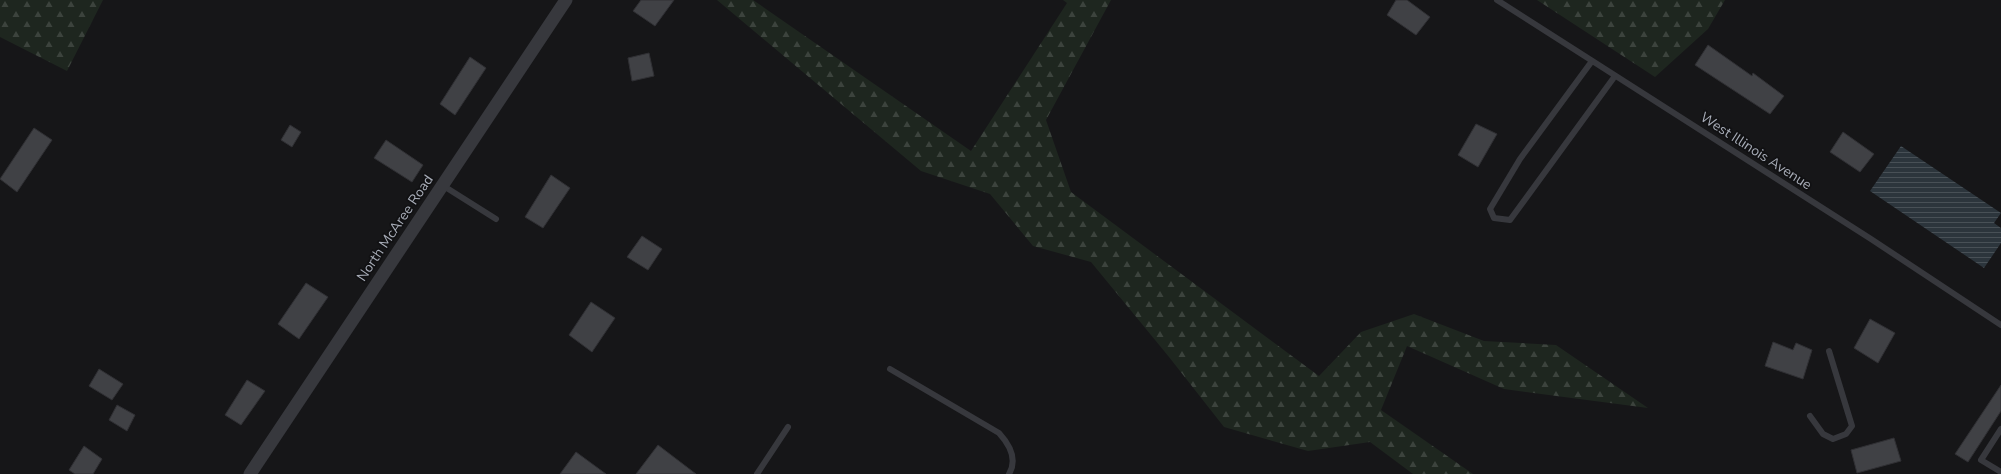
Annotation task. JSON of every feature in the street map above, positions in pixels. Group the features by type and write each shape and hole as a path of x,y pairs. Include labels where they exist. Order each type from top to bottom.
{"street":[{"name":"North McAree Road","path":"250,474 566,0"}],"lane":[{"name":"West Illinois Avenue","path":"1496,0 1871,239 2001,325"},
{"path":"1592,61 1520,159 1490,209 1494,218 1510,220 1615,76"},
{"path":"442,185 496,219"},
{"path":"1810,416 1823,434 1833,439 1846,434 1852,426 1829,351"},
{"path":"890,369 1000,433 1010,444 1013,458 1010,474"},
{"path":"757,474 788,427"},
{"path":"2001,428 1999,436 1981,460 2001,472"}],"green space":[{"path":"0,0 103,0 67,71 0,37"},
{"path":"717,0 753,0 971,151 1067,3 1063,0 1111,0 1046,120 1071,192 1319,376 1361,332 1414,314 1484,341 1556,345 1648,408 1504,389 1407,346 1381,410 1473,474 1413,474 1370,442 1308,451 1224,427 1091,262 1033,246 990,194 921,171"},
{"path":"1537,0 1725,0 1708,29 1655,77"}],"shaded area":[{"path":"1901,146 2001,213 1994,223 2001,228 2001,243 1984,268 1870,191"}],"building":[{"path":"641,0 674,0 655,26 633,11"},
{"path":"1396,0 1407,0 1430,17 1416,35 1387,15"},
{"path":"1708,45 1752,76 1753,73 1784,96 1770,114 1695,65"},
{"path":"649,53 654,76 632,81 628,58"},
{"path":"470,57 486,68 455,115 440,104"},
{"path":"1476,124 1497,134 1478,167 1458,155"},
{"path":"290,125 301,132 292,147 281,140"},
{"path":"34,128 52,140 17,192 0,179"},
{"path":"1843,132 1874,154 1860,172 1830,152"},
{"path":"386,140 423,165 412,182 374,158"},
{"path":"551,175 570,188 543,228 525,217"},
{"path":"642,236 662,249 648,270 627,257"},
{"path":"306,283 328,297 299,339 278,324"},
{"path":"591,302 615,318 592,352 569,335"},
{"path":"1870,319 1895,333 1878,363 1854,348"},
{"path":"1773,342 1793,350 1796,343 1812,350 1803,379 1765,366"},
{"path":"99,369 123,384 112,400 89,386"},
{"path":"247,380 265,391 241,425 225,415"},
{"path":"2001,385 2001,411 1968,462 1955,454"},
{"path":"117,405 135,415 127,431 109,420"},
{"path":"1894,438 1901,461 1857,473 1851,450"},
{"path":"658,445 696,474 636,474"},
{"path":"84,446 102,459 93,474 75,474 69,470"},
{"path":"576,452 606,474 560,474"}]}
